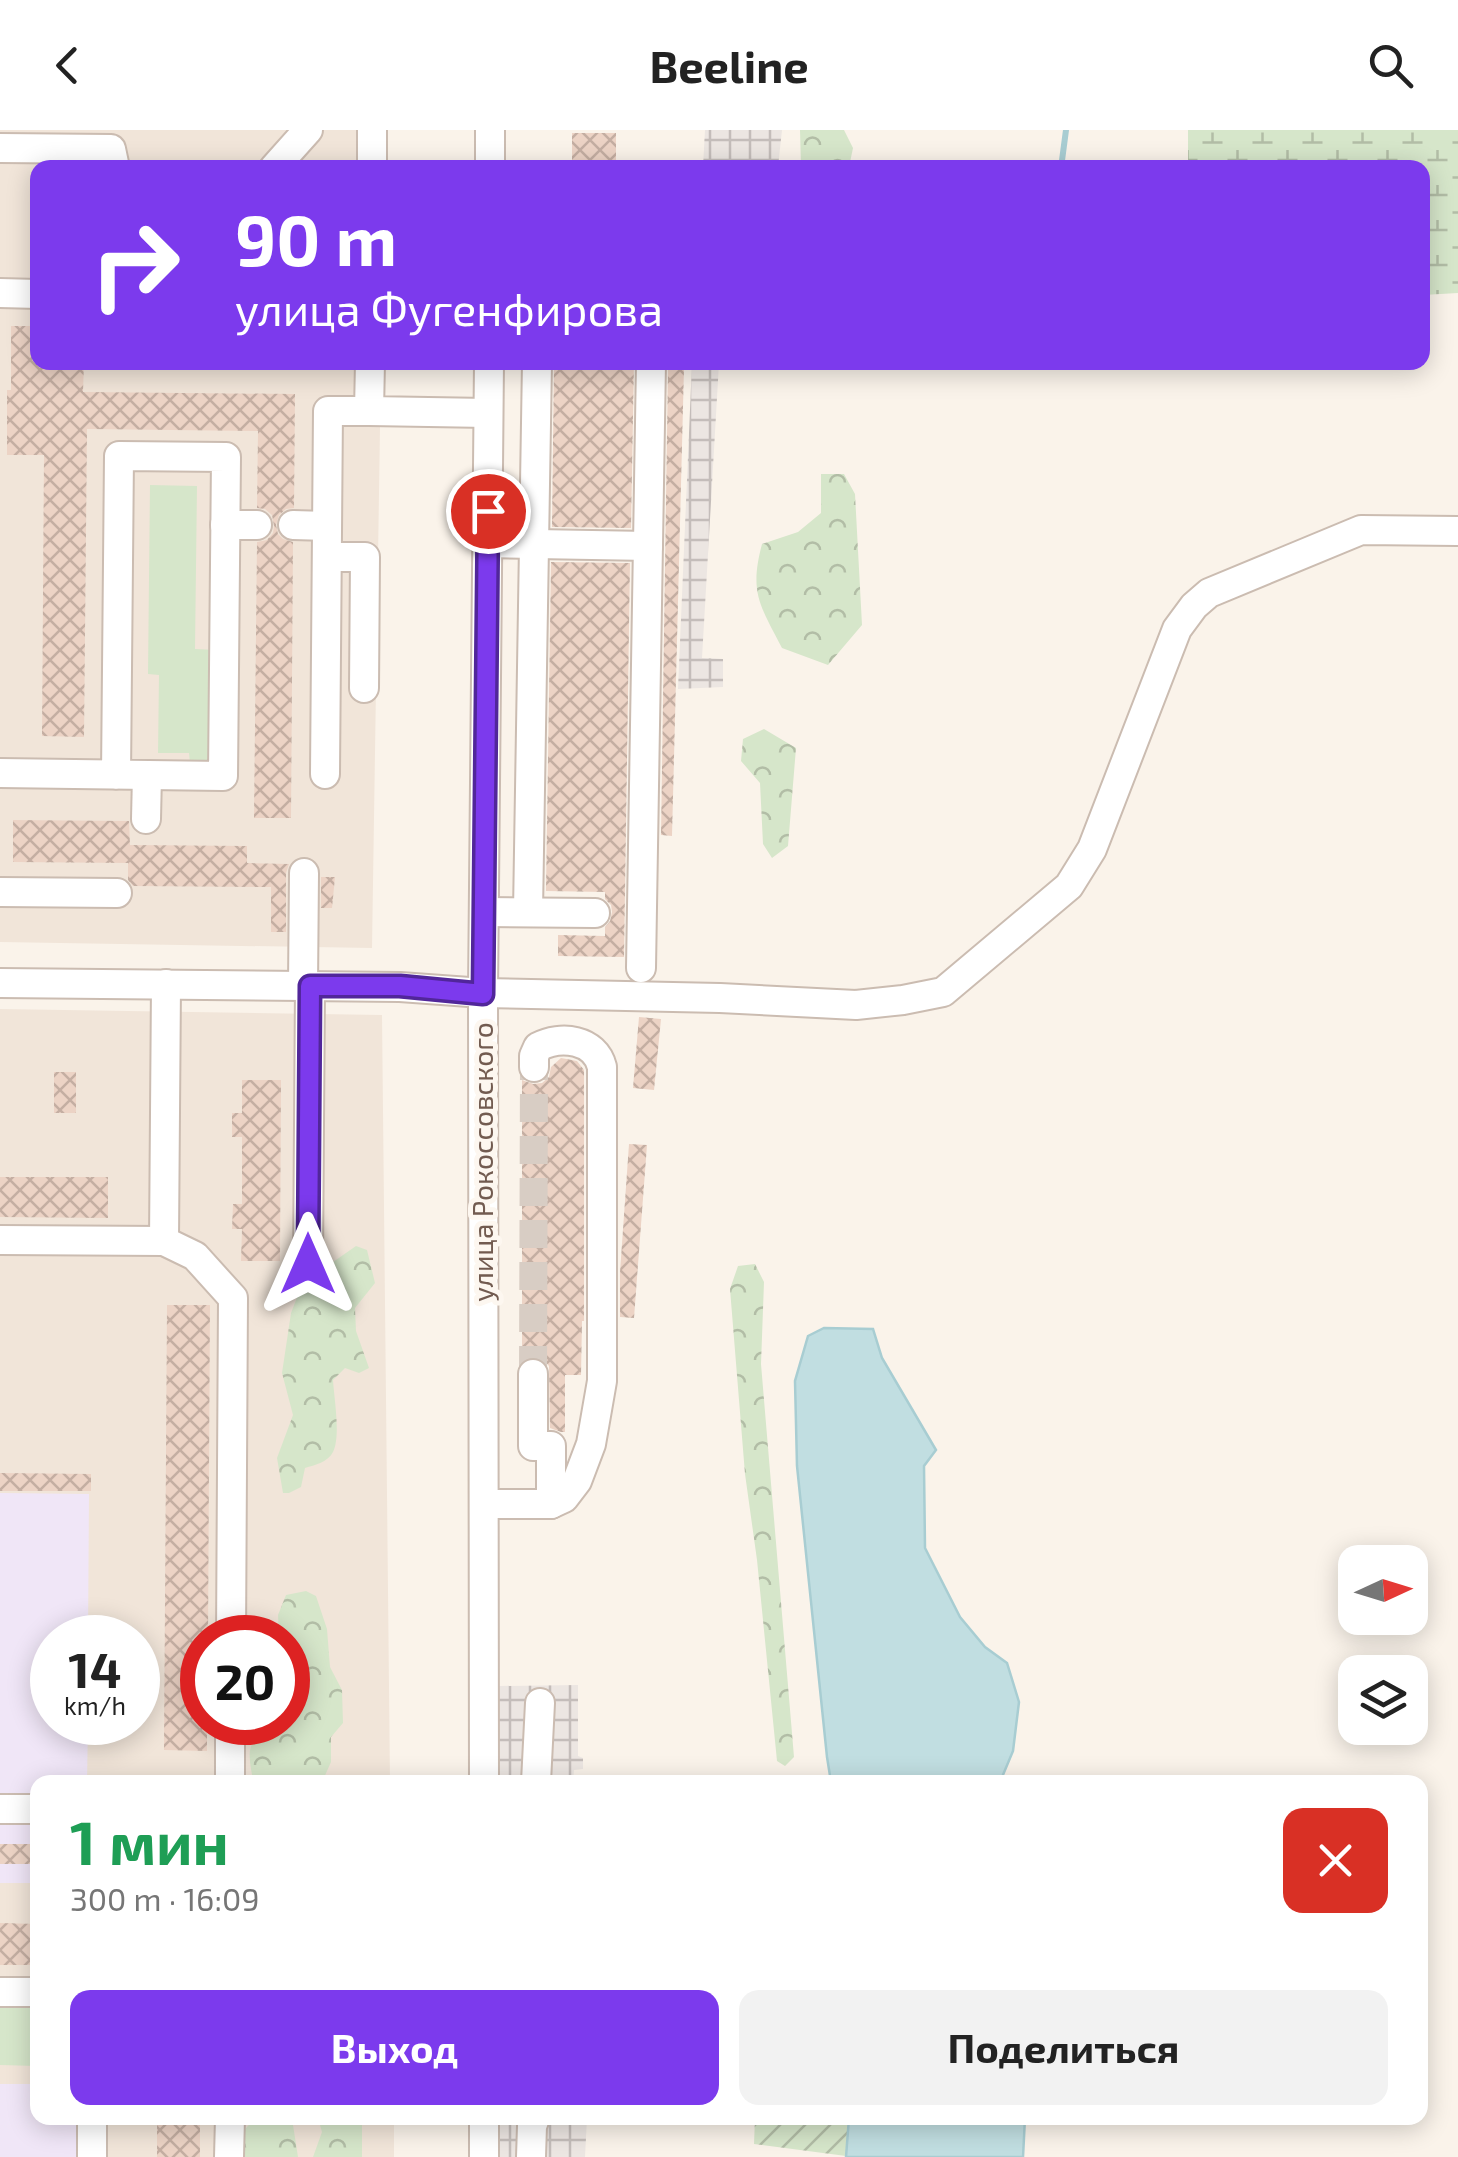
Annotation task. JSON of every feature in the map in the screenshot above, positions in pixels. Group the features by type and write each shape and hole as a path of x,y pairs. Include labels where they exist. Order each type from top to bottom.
{"street":[{"path":"281,160 308,130"},
{"path":"372,130 372,160"},
{"path":"490,130 490,160"},
{"path":"0,148 112,149"},
{"path":"0,293 30,294"},
{"path":"370,370 370,411"},
{"name":"улица Рокоссовского","path":"484,1775 483,994 489,370"},
{"path":"528,912 537,370"},
{"path":"641,968 652,370"},
{"path":"325,774 328,411 488,413"},
{"path":"0,774 223,776 226,457 119,456 116,774"},
{"path":"225,525 257,525"},
{"path":"293,526 327,526"},
{"path":"0,983 400,986 483,994 856,1004 943,992 1069,886 1092,849 1177,629 1194,606 1209,593 1361,530 1458,531"},
{"path":"487,543 648,546"},
{"path":"327,557 365,558 364,688"},
{"path":"146,818 147,775"},
{"path":"304,872 308,1264"},
{"path":"0,892 117,893"},
{"path":"484,912 596,914"},
{"path":"164,1241 166,984"},
{"path":"484,1504 551,1504 564,1498 577,1481 590,1444 602,1381 600,1058 593,1050 570,1040 548,1042 538,1046 534,1067"},
{"path":"0,1240 164,1241 195,1256 233,1298 230,1615"},
{"path":"533,1374 533,1446 551,1446 551,1504"},
{"path":"536,1775 540,1702"},
{"path":"230,1745 230,1775"},
{"path":"0,1809 30,1809"},
{"path":"0,1992 30,1992"},
{"path":"92,2125 92,2157"},
{"path":"230,2125 230,2157"},
{"path":"484,2125 484,2157"},
{"path":"531,2157 532,2125"}],"shaded area":[{"path":"0,130 385,130 384,160 30,160 30,370 381,370 372,948 0,942"},
{"path":"705,130 782,130 779,160 703,160"},
{"path":"692,370 719,370 702,658 723,659 723,687 678,689"},
{"path":"0,1009 382,1015 390,1775 30,1775 30,2125 394,2125 394,2157 0,2157"},
{"path":"0,1493 89,1494 88,1615 30,1615 30,1745 88,1745 87,1775 30,1775 30,1883 0,1883"},
{"path":"578,1685 578,1756 583,1758 583,1769 574,1770 574,1775 493,1775 499,1686"},
{"path":"0,2084 30,2084 30,2125 105,2125 105,2157 0,2157"},
{"path":"494,2125 587,2125 585,2157 494,2157"}],"green space":[{"path":"800,130 844,130 853,148 850,160 801,160"},
{"path":"1188,130 1458,130 1458,293 1430,295 1430,160 1188,160"},
{"path":"821,474 844,474 855,494 862,625 828,665 782,648 757,587 762,544 798,532 821,513"},
{"path":"150,485 197,486 195,649 217,650 216,763 190,763 189,753 158,753 159,675 148,674"},
{"path":"764,729 796,748 788,846 772,858 763,844 760,783 741,761 743,739"},
{"path":"356,1246 367,1250 375,1283 355,1308 356,1331 369,1368 359,1373 345,1368 333,1380 337,1427 333,1452 325,1461 305,1468 301,1487 283,1493 277,1458 293,1415 282,1373 291,1313 306,1274 320,1271"},
{"path":"755,1264 764,1282 761,1364 794,1757 785,1766 777,1761 745,1474 730,1289 738,1266"},
{"path":"306,1591 316,1596 327,1629 330,1667 342,1690 343,1723 331,1737 331,1762 325,1775 252,1775 252,1745 310,1745 310,1615 278,1615 286,1595"},
{"path":"0,1997 30,1998 30,2066 0,2065"},
{"path":"249,2125 293,2125 298,2157 239,2157 239,2136"},
{"path":"320,2125 362,2125 362,2157 313,2157 322,2132"},
{"path":"755,2125 848,2125 846,2156 754,2144"}],"water":[{"path":"824,1328 873,1329 882,1358 936,1450 924,1466 925,1548 960,1617 985,1647 1007,1663 1019,1702 1013,1751 1003,1775 830,1775 797,1466 795,1381 808,1336"},
{"path":"848,2125 1025,2125 1023,2157 846,2157"}],"building":[{"path":"572,133 616,133 616,160 572,160"},
{"path":"11,326 30,326 30,370 84,370 83,392 295,394 294,508 279,515 276,525 283,539 293,542 291,818 254,818 257,542 267,540 274,526 272,515 257,508 258,431 87,429 84,737 42,736 44,455 7,455 7,390 11,390"},
{"path":"554,370 634,370 631,528 552,527"},
{"path":"668,370 684,370 672,836 661,835"},
{"path":"551,562 630,563 624,957 558,956 558,935 605,936 612,912 605,892 546,891"},
{"path":"13,820 129,821 130,845 247,846 247,863 289,864 286,932 271,932 271,887 133,886 128,880 128,863 13,862"},
{"path":"321,877 335,877 332,908 321,908"},
{"path":"639,1017 661,1019 654,1090 633,1088"},
{"path":"561,1058 577,1061 584,1070 584,1321 581,1375 565,1375 565,1432 550,1428 549,1366 534,1357 522,1361 522,1080 542,1083"},
{"path":"54,1072 76,1072 76,1113 54,1113"},
{"path":"242,1080 281,1080 280,1261 241,1261 242,1229 232,1229 233,1204 242,1204 242,1137 232,1137 232,1113 242,1113"},
{"path":"629,1144 647,1145 634,1318 620,1317"},
{"path":"0,1177 108,1177 108,1218 0,1217"},
{"path":"167,1305 210,1305 208,1615 180,1615 180,1745 207,1745 207,1751 164,1750"},
{"path":"0,1473 91,1474 91,1491 0,1491"},
{"path":"0,1844 30,1844 30,1864 0,1864"},
{"path":"0,1923 30,1924 30,1965 0,1965"},
{"path":"157,2125 200,2125 200,2157 157,2157"}],"waterway":[{"path":"1062,160 1066,130"}],"tunnel":[{"path":"533,1374 534,1067"}],"route":[{"path":"308,1264 310,986 400,986 483,994 488,511"}]}
